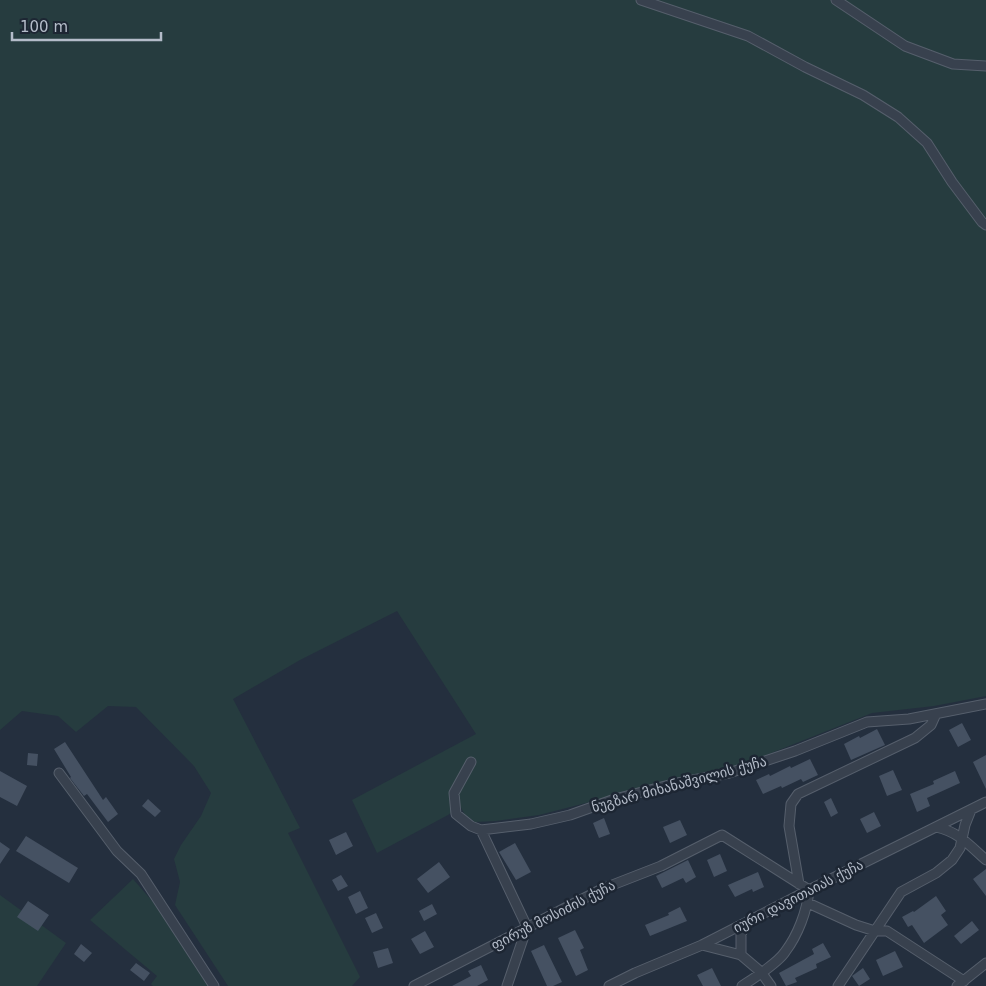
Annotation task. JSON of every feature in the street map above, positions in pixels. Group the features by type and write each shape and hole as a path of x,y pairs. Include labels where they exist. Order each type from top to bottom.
{"street":[{"path":"641,0 748,36 870,99 898,118 927,143 952,182 986,225"},
{"path":"836,0 905,46 953,64 986,66"},
{"name":"ნუგზარ მიხანაშვილის ქუჩა","path":"481,830 531,824 570,815 615,799 729,773 796,751 867,722 909,719 986,704"},
{"path":"742,986 785,953 803,918 808,903 809,890 799,884 789,826 791,804 798,794 915,738 931,725 936,714"},
{"path":"471,762 454,793 456,814 471,826 481,830 528,927 507,986"},
{"path":"59,773 117,851 141,874 214,986"},
{"name":"იური დავითაიას ქუჩა","path":"609,986 635,973 702,946 809,890 986,802"},
{"path":"838,986 901,892 936,873 952,860 960,848 964,825 971,810"},
{"path":"936,827 945,829 963,838 986,860"},
{"name":"ფირუზ მოსიძის ქუჩა","path":"414,986 602,889 661,866 722,835 799,884"},
{"path":"808,903 849,922 875,931 887,931 961,983 986,963"},
{"path":"741,955 741,934 748,921"},
{"path":"702,946 741,955 761,972 771,986"}],"green space":[{"path":"0,0 986,0 986,696 934,706 872,713 736,767 715,770 539,815 475,822 465,815 460,806 448,815 377,853 352,800 476,734 397,611 300,660 233,699 300,828 288,833 360,977 352,986 228,986 175,905 180,882 174,859 181,845 201,816 211,793 194,766 136,707 108,706 76,732 58,716 22,711 0,730"},
{"path":"133,879 153,902 208,986 153,986 151,984 157,976 90,920"},
{"path":"0,895 66,943 37,986 0,986"}],"building":[{"path":"962,723 971,740 958,747 949,730"},
{"path":"877,729 885,745 851,760 844,744"},
{"path":"65,742 103,800 106,797 118,814 108,822 87,794 84,796 70,778 54,749"},
{"path":"28,753 38,754 37,766 27,765"},
{"path":"986,755 986,789 973,762"},
{"path":"810,759 818,775 803,782 801,779 763,794 756,780 769,774 770,776 790,766 791,768"},
{"path":"893,770 902,790 887,796 879,776"},
{"path":"0,771 27,786 17,806 0,797"},
{"path":"955,771 960,783 927,798 930,806 917,812 910,794 934,784 933,781"},
{"path":"831,798 838,813 831,817 824,802"},
{"path":"148,799 161,811 155,817 142,806"},
{"path":"874,812 881,826 867,833 860,819"},
{"path":"604,818 610,834 599,838 593,823"},
{"path":"680,820 687,835 670,843 663,827"},
{"path":"346,832 353,846 336,855 329,840"},
{"path":"26,836 78,868 69,883 16,851"},
{"path":"0,842 10,849 0,864"},
{"path":"515,843 531,872 516,880 499,852"},
{"path":"720,854 727,871 714,877 707,860"},
{"path":"688,860 696,877 686,883 683,878 662,888 656,876"},
{"path":"439,862 450,877 428,893 417,879"},
{"path":"986,869 986,896 973,879"},
{"path":"758,872 764,887 753,892 752,889 735,897 728,885"},
{"path":"341,875 348,886 338,891 332,880"},
{"path":"360,891 368,908 356,914 348,897"},
{"path":"936,896 946,911 941,915 948,925 924,943 912,925 908,927 902,917 914,912"},
{"path":"28,901 49,915 38,931 17,917"},
{"path":"432,904 437,914 424,921 419,911"},
{"path":"680,907 687,921 650,936 645,925 669,915 668,913"},
{"path":"376,913 383,928 372,933 365,918"},
{"path":"972,921 979,930 961,944 954,936"},
{"path":"575,930 584,948 580,950 588,970 576,976 558,938"},
{"path":"425,931 434,947 420,954 411,939"},
{"path":"823,943 831,957 816,964 817,968 795,978 797,982 786,986 779,973 814,954 812,949"},
{"path":"81,944 92,953 84,962 74,954"},
{"path":"544,945 562,982 553,986 547,986 531,951"},
{"path":"388,948 393,963 378,968 373,952"},
{"path":"895,951 903,967 883,976 876,960"},
{"path":"136,963 150,973 144,981 130,970"},
{"path":"481,965 488,980 477,986 452,986 471,976 468,971"},
{"path":"712,968 721,986 703,986 697,975"},
{"path":"863,968 870,979 859,986 852,976"}]}
